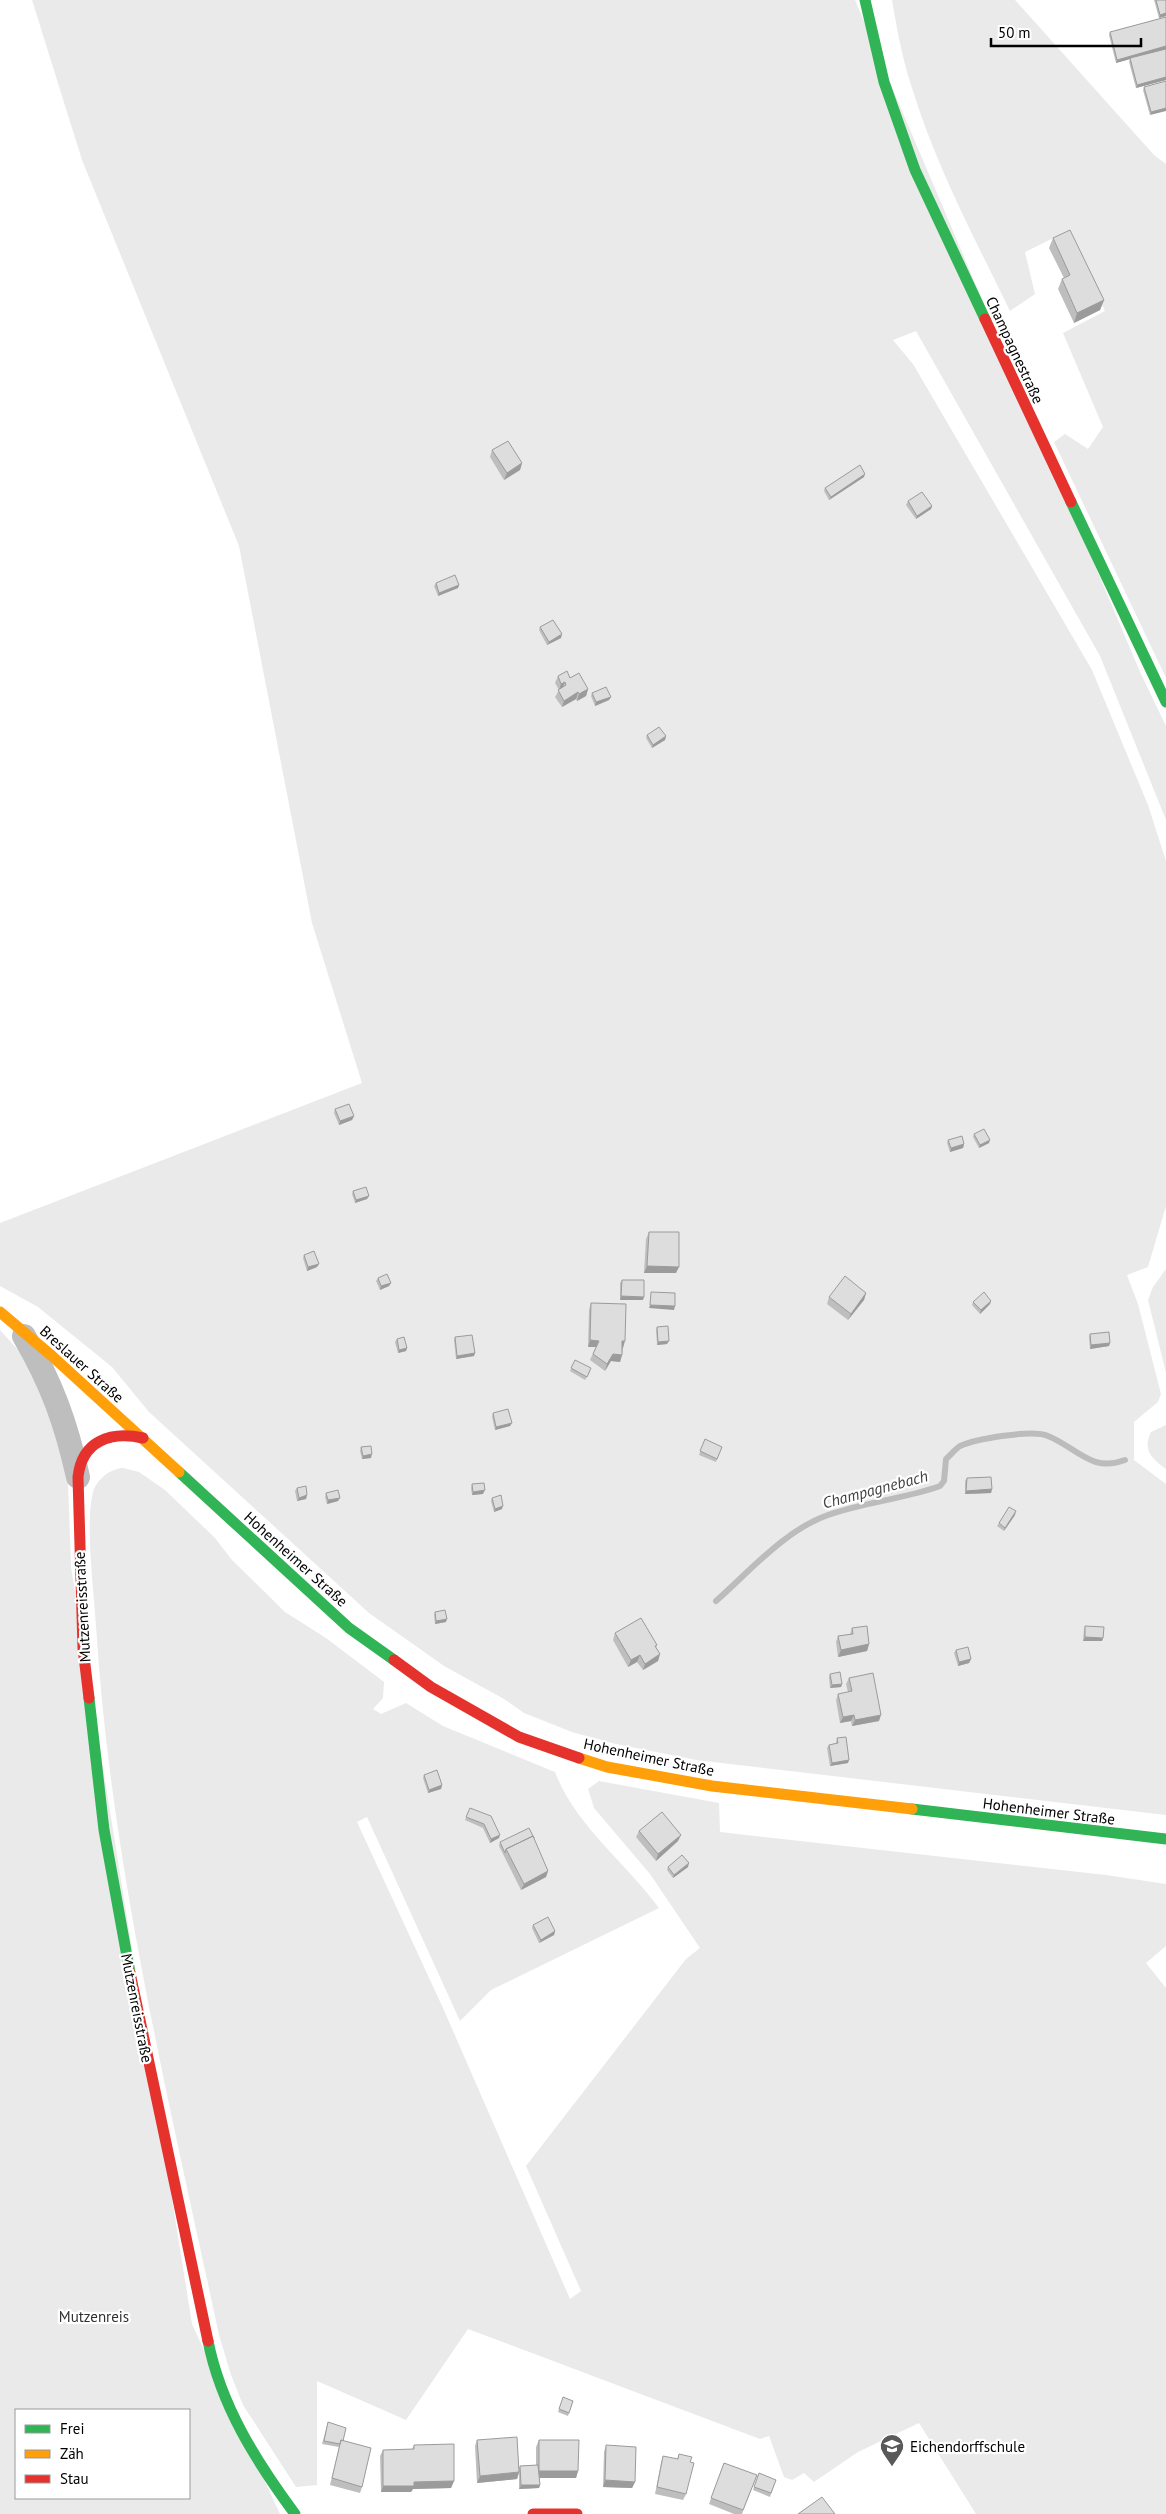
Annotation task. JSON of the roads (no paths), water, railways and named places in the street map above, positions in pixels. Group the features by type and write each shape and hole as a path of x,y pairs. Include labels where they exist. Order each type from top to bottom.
{"main road":[{"name":"Champagnestraße","path":"865,0 884,82 915,170 1166,702"},
{"name":"Breslauer Straße","path":"8,1318 143,1438"},
{"name":"Mutzenreisstraße","path":"143,1438 132,1436 112,1438 94,1445 82,1457 78,1477 83,1648 96,1768 117,1904 155,2098 206,2338 221,2389 241,2433 294,2514"},
{"name":"Hohenheimer Straße","path":"143,1438 309,1592 375,1648 431,1688 507,1731 533,1743 607,1767 712,1786 1166,1840"},
{"path":"533,2514 577,2514"}],"street":[{"name":"Mutzenreisstraße","path":"8,1318 51,1385 71,1444 78,1477"}],"waterway":[{"name":"Champagnebach","path":"716,1601 769,1552 812,1522 856,1507 940,1486 944,1481 946,1459 958,1447 968,1443 1017,1434 1040,1434 1058,1441 1093,1461 1113,1463 1125,1460"}],"place":[{"name":"Eichendorffschule","path":"892,2467"}],"park label":[{"name":"Mutzenreis","path":"94,2316"}]}
